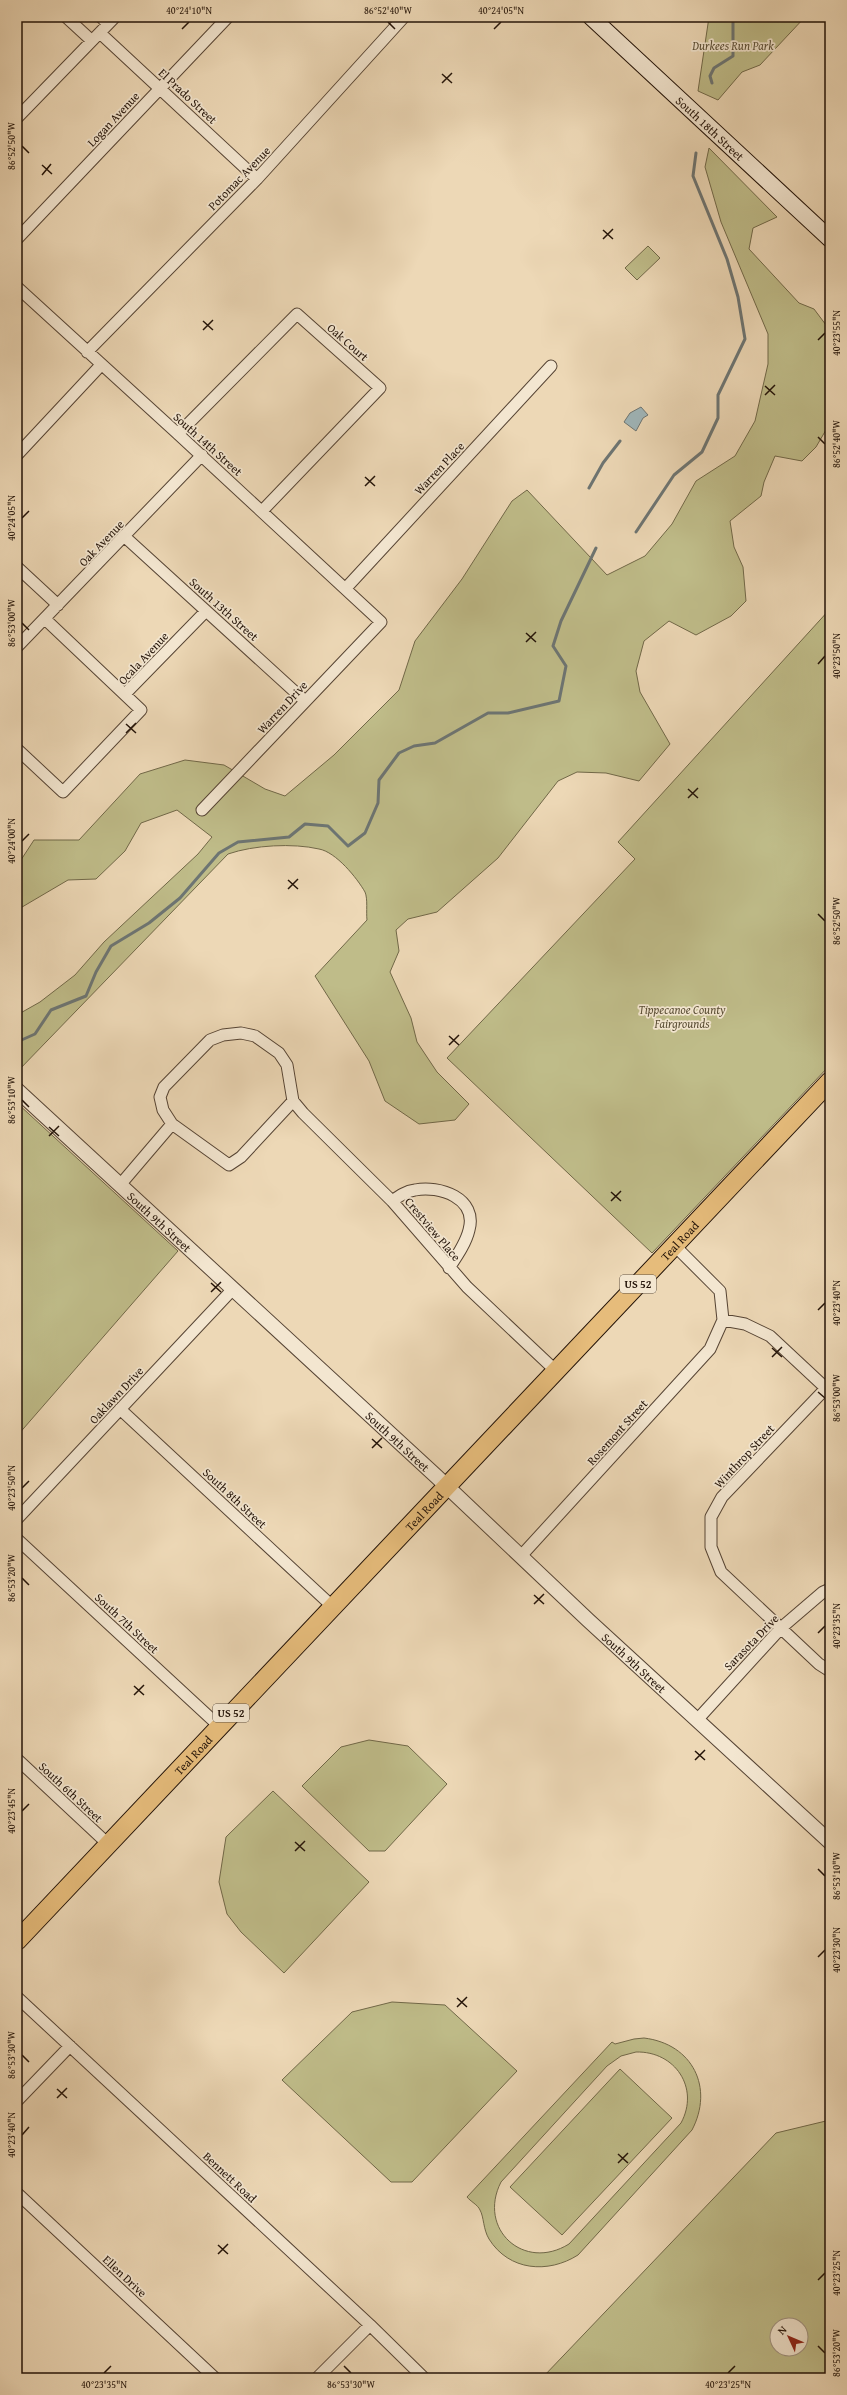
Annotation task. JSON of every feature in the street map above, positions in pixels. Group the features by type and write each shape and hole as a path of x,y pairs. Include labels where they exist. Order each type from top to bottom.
{"main road":[{"name":"South 18th Street","path":"591,17 830,239"},
{"name":"Teal Road","path":"17,1941 332,1606 830,1081"}],"street":[{"path":"66,17 91,40"},
{"name":"Logan Avenue","path":"17,239 228,17"},
{"name":"Potomac Avenue","path":"87,352 257,179 404,17"},
{"path":"17,118 91,40 100,33 108,19"},
{"name":"El Prado Street","path":"100,33 257,179"},
{"name":"South 14th Street","path":"17,287 101,365 202,455 381,622"},
{"name":"Oak Court","path":"178,434 297,314 380,388 262,511"},
{"path":"17,455 101,365"},
{"name":"Warren Place","path":"346,588 551,366"},
{"name":"Oak Avenue","path":"17,647 125,537 202,455"},
{"name":"South 13th Street","path":"125,537 305,701"},
{"path":"17,567 58,605"},
{"name":"Ocala Avenue","path":"17,749 63,792 141,710 125,694 206,611"},
{"path":"44,619 125,694"},
{"name":"Warren Drive","path":"202,810 381,622"},
{"path":"241,1033 255,1036 279,1053 287,1065 293,1101 241,1156 229,1165 172,1124 163,1110 160,1097 164,1087 210,1040 223,1035 241,1033"},
{"name":"South 9th Street","path":"17,1090 446,1486 696,1720 830,1842"},
{"name":"Crestview Place","path":"293,1101 392,1200 466,1287 556,1371"},
{"path":"120,1185 172,1124"},
{"path":"392,1200 416,1190 450,1192 458,1197 464,1204 469,1216 470,1228 449,1268"},
{"path":"675,1246 720,1291 723,1320 745,1324 770,1336 829,1388"},
{"name":"Oaklawn Drive","path":"17,1519 233,1289"},
{"name":"Rosemont Street","path":"521,1556 710,1349 723,1320"},
{"name":"Winthrop Street","path":"829,1388 722,1497 711,1517 711,1547 721,1572 819,1664 830,1671"},
{"name":"South 8th Street","path":"120,1410 332,1606"},
{"name":"South 7th Street","path":"17,1538 219,1726"},
{"name":"Sarasota Drive","path":"696,1720 781,1628 823,1592 830,1589"},
{"name":"South 6th Street","path":"17,1759 108,1844"},
{"name":"Bennett Road","path":"17,1997 370,2325 424,2378"},
{"path":"17,2102 70,2046"},
{"name":"Ellen Drive","path":"17,2193 215,2378"},
{"path":"317,2378 370,2325"}],"green space":[{"name":"Durkees Run Park","path":"709,17 805,17 760,65 742,72 718,100 698,91"},
{"path":"709,148 777,217 753,228 749,249 799,303 814,309 829,329 830,423 816,447 802,461 775,456 764,482 761,496 730,521 734,547 743,567 746,601 731,616 696,635 669,621 644,641 636,671 640,692 670,744 639,781 606,773 577,772 558,781 498,858 437,912 408,919 396,930 399,951 390,972 411,1018 417,1042 437,1072 469,1104 455,1120 419,1124 385,1101 369,1061 315,976 367,920 365,892 345,866 332,855 319,849 297,846 261,847 228,854 17,1072 17,1015 40,1002 75,975 104,942 198,854 212,837 177,810 141,823 125,851 96,879 68,880 17,910 17,866 34,840 79,840 140,774 185,760 224,765 265,789 285,796 334,755 399,690 415,641 462,579 512,501 527,490 607,575 645,556 672,524 696,481 735,456 755,421 768,364 768,334 721,222 705,167"},
{"path":"648,246 660,258 637,280 625,268"},
{"name":"Tippecanoe County Fairgrounds","path":"830,609 830,1065 652,1253 447,1058 635,859 618,842"},
{"path":"17,1103 178,1251 17,1436"},
{"path":"369,1740 408,1746 447,1784 385,1851 369,1851 302,1786 341,1747"},
{"path":"273,1791 369,1882 284,1973 241,1932 227,1914 219,1882 226,1837"},
{"path":"392,2002 445,2005 517,2071 412,2182 391,2182 282,2080 352,2012"},
{"path":"644,2038 661,2042 675,2049 687,2059 695,2070 701,2099 698,2114 692,2130 578,2255 554,2265 542,2267 518,2263 507,2258 497,2250 489,2239 478,2206 467,2197 612,2042 615,2044","holes":["636,2052 650,2053 662,2058 672,2065 680,2074 685,2085 687,2097 686,2110 681,2123 569,2244 552,2251 536,2253 521,2249 509,2241 500,2230 495,2215 495,2199 501,2182 607,2066 621,2056"]},
{"path":"620,2069 672,2118 562,2235 510,2187"},
{"path":"830,2120 830,2378 543,2377 776,2133"}],"water":[{"path":"641,407 648,415 643,418 636,431 624,422 630,413"}],"waterway":[{"path":"712,83 710,76 714,68 733,56 733,17"},
{"path":"636,532 674,475 702,452 718,418 718,395 745,339 738,297 727,259 693,176 696,153"},
{"path":"589,488 603,463 620,441"},
{"path":"17,1042 35,1034 51,1010 86,996 96,972 111,946 149,923 180,898 219,853 238,842 289,837 305,824 328,826 348,846 365,833 378,803 379,780 399,753 414,746 435,743 488,713 508,713 559,701 566,666 553,646 561,621 596,548"}]}
